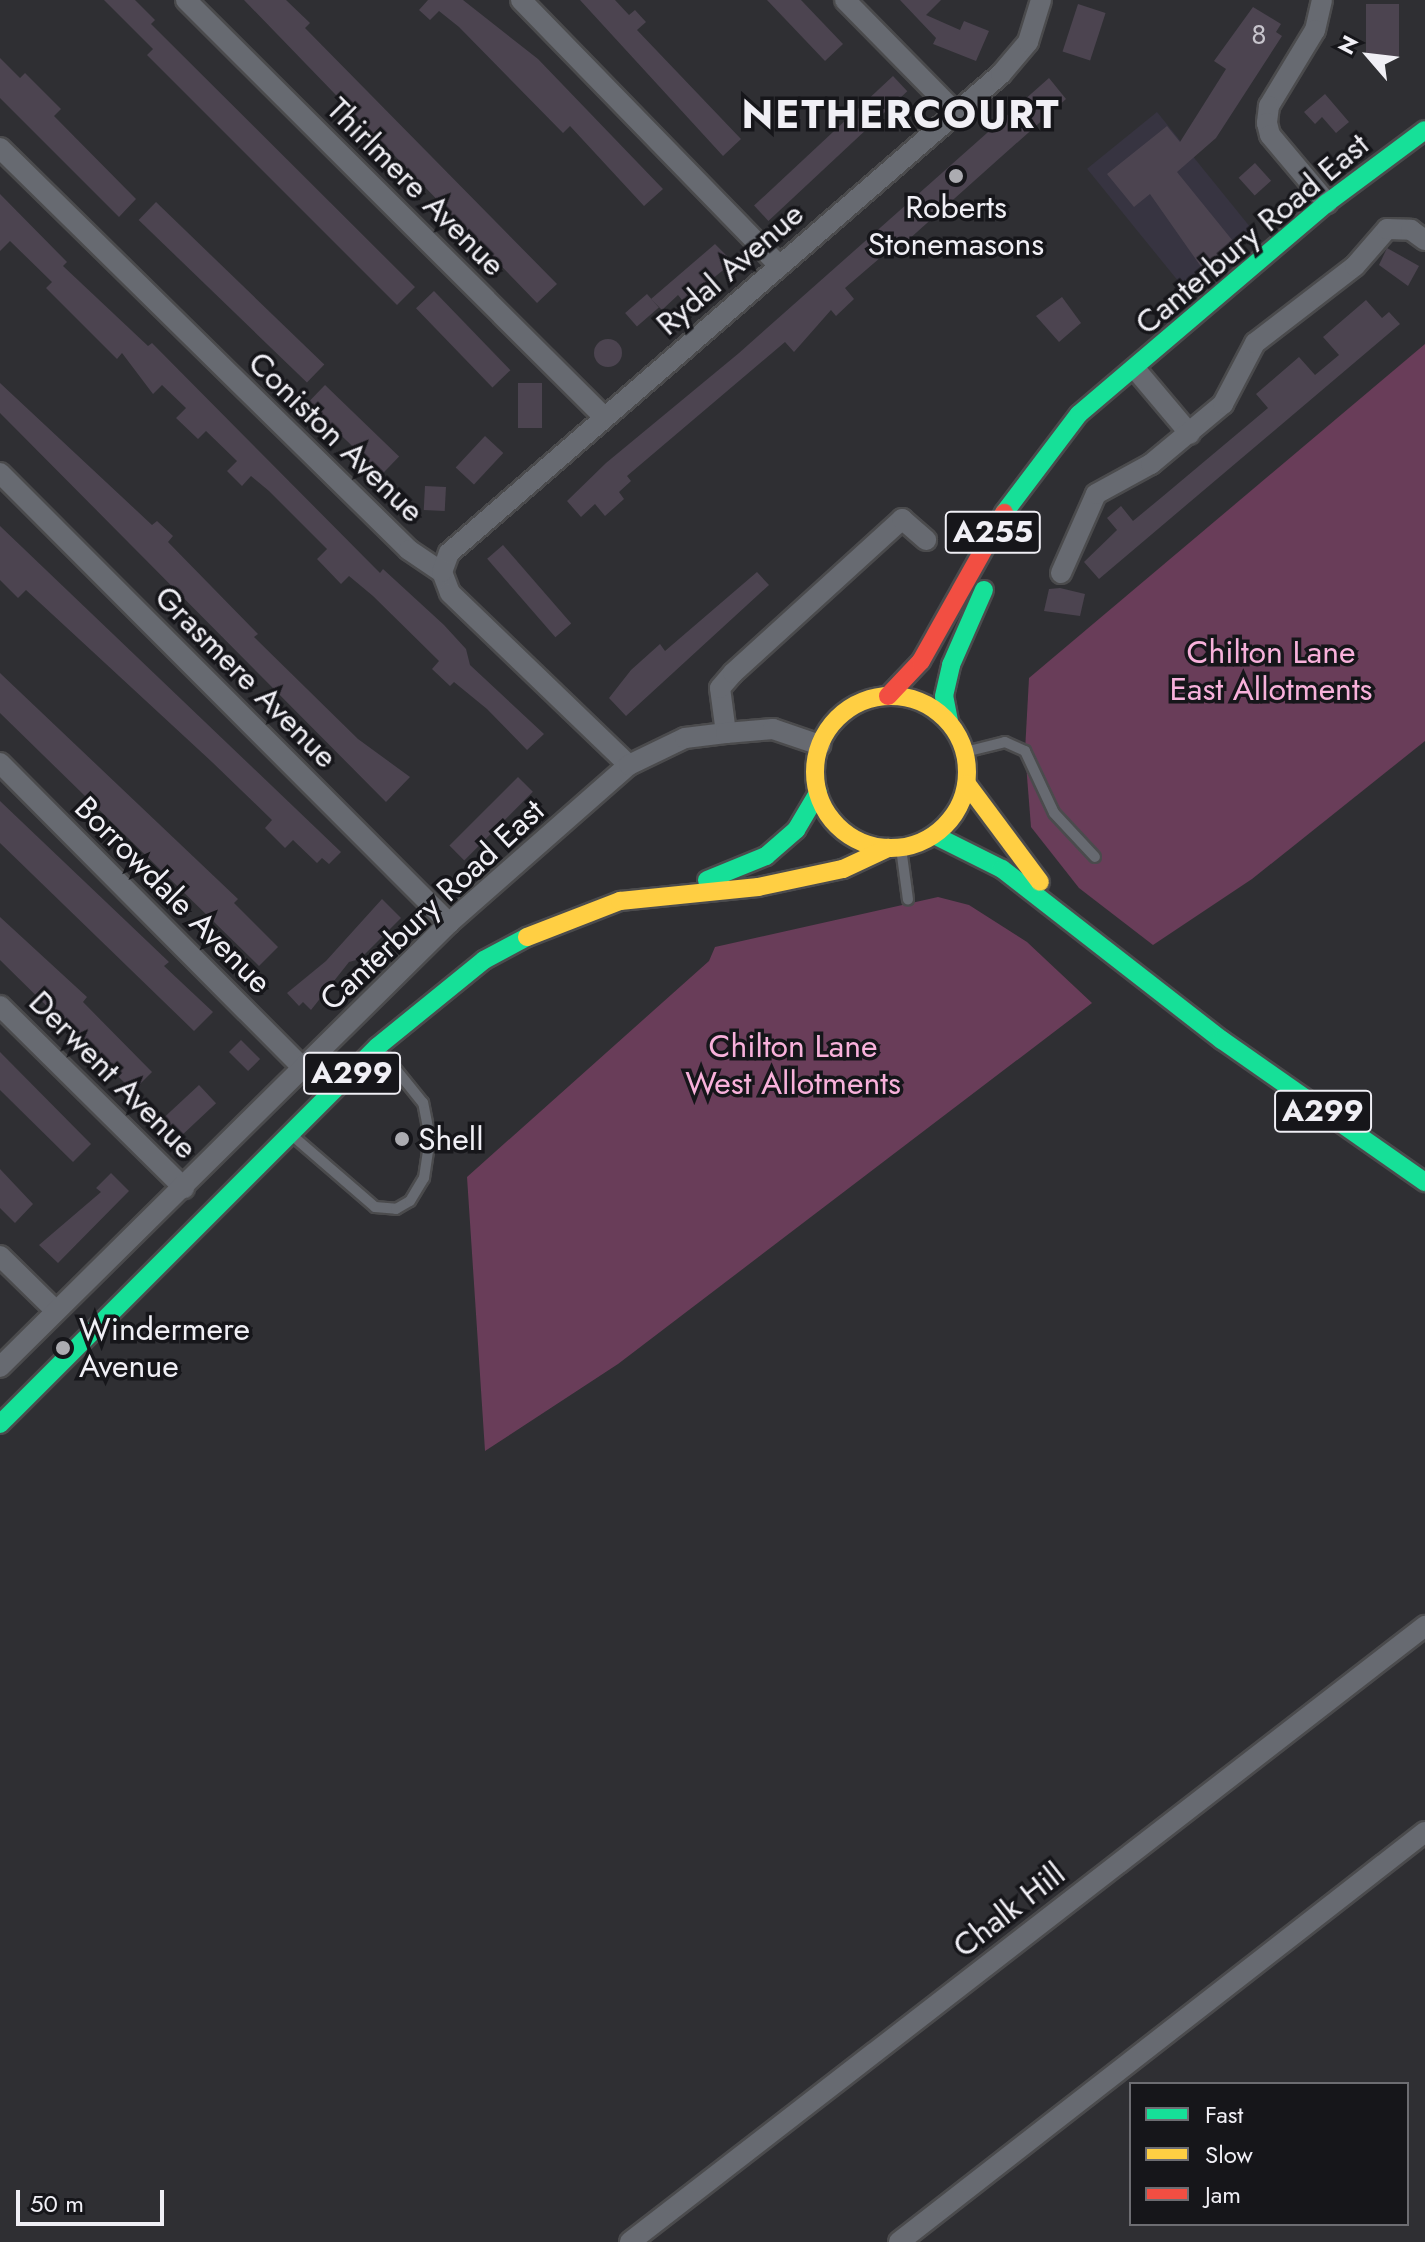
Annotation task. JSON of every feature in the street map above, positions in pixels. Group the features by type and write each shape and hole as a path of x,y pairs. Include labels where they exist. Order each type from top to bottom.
{"main road":[{"name":"Canterbury Road East","path":"888,696 921,661 1010,502 1056,439 1327,203 1425,130"},
{"name":"Canterbury Road East","path":"949,721 944,696 965,624 1024,516 1119,385"},
{"path":"888,696 910,698 949,721 965,752 967,784 956,813 934,835 894,848 852,837 818,793 820,745 846,710 888,696"},
{"name":"A299","path":"967,784 1076,923"},
{"name":"Canterbury Road East","path":"670,893 766,856 796,830 818,793"},
{"name":"A299","path":"934,835 977,853 1076,923 1222,1040 1425,1182"},
{"name":"Canterbury Road East","path":"0,1424 377,1047 484,960 538,932 620,901 670,893 758,887 843,869 894,848"}],"street":[{"name":"Thirlmere Avenue","path":"186,0 604,417"},
{"path":"521,0 780,266"},
{"path":"845,0 957,114"},
{"name":"Rydal Avenue","path":"442,572 449,553 957,114 1021,55 1041,0"},
{"path":"1322,0 1315,30 1269,106 1267,123 1270,135 1327,203"},
{"name":"Coniston Avenue","path":"0,148 409,550 442,572 450,593 629,765"},
{"path":"1061,573 1096,494 1190,434 1223,404 1255,343 1355,266 1387,229 1411,230 1425,240"},
{"path":"1137,371 1190,434"},
{"name":"Grasmere Avenue","path":"0,473 449,923"},
{"path":"726,733 720,688 733,673 902,519 926,540"},
{"name":"Canterbury Road East","path":"0,1367 449,923 629,765 685,738 726,733 773,729 820,745"},
{"name":"Borrowdale Avenue","path":"0,763 304,1069"},
{"name":"Derwent Avenue","path":"0,1006 184,1188"},
{"path":"0,1256 56,1311"},
{"name":"Chalk Hill","path":"630,2242 1425,1626"},
{"path":"899,2242 1425,1832"}],"lane":[{"path":"965,752 1005,742 1025,751 1054,813 1095,857"},
{"path":"894,848 908,900"},
{"path":"290,1134 375,1207 396,1209 410,1201 431,1158 423,1103 377,1047"}],"shaded area":[{"path":"1157,112 1255,233 1185,290 1087,169"}],"green space":[{"name":"Chilton Lane East Allotments","path":"1425,344 1425,741 1252,879 1153,945 1079,888 1031,827 1025,751 1029,678"},
{"name":"Chilton Lane West Allotments","path":"938,897 969,905 1027,942 1092,1003 618,1364 485,1451 467,1177 709,961 715,947"}],"building":[{"path":"104,0 135,0 155,20 151,24 415,287 397,305 147,55 153,49"},
{"path":"244,0 286,0 310,23 305,28 557,284 537,303"},
{"path":"428,0 463,0 538,59 663,189 644,206 570,126 563,133 459,27 439,11 430,20 419,10"},
{"path":"580,0 615,0 629,15 635,10 646,22 637,30 741,139 723,156"},
{"path":"767,0 801,0 843,44 825,61"},
{"path":"900,0 941,0 926,15 960,30 964,21 989,31 976,61 933,44 936,38"},
{"path":"1078,4 1106,13 1090,61 1063,52"},
{"path":"1366,4 1399,4 1399,56 1366,56"},
{"path":"1253,7 1281,24 1276,32 1282,36 1216,138 1177,172 1237,246 1204,271 1150,194 1134,207 1107,174 1167,126 1180,142 1226,69 1214,61"},
{"path":"0,58 20,78 25,73 61,109 54,116 136,199 119,217 0,98"},
{"path":"893,76 907,91 768,221 754,206"},
{"path":"1049,78 1066,99 898,249 895,245 845,288 854,299 836,316 831,310 794,352 785,342 627,476 631,481 619,492 624,499 605,516 595,504 581,517 567,501 606,463 739,353"},
{"path":"1325,94 1349,122 1336,133 1322,117 1315,124 1304,112"},
{"path":"1255,163 1271,181 1255,196 1239,178"},
{"path":"0,194 67,262 63,266 148,346 152,343 380,573 383,569 444,625 466,649 470,665 544,734 527,750 487,709 454,682 450,686 432,669 439,661 373,596 349,576 341,584 317,559 327,549 269,491 251,476 242,486 227,471 237,461 206,431 198,439 176,418 186,408 162,385 153,394 122,353 117,359 46,288 52,282 10,241 0,251"},
{"path":"156,202 324,365 307,383 139,220"},
{"path":"715,244 733,262 694,294 682,300 678,295 662,310 651,299"},
{"path":"1387,248 1419,266 1408,286 1379,265"},
{"path":"434,291 510,370 492,387 416,308"},
{"path":"647,294 659,308 637,327 625,313"},
{"path":"1062,297 1081,323 1059,342 1036,316"},
{"path":"1366,300 1382,318 1389,312 1400,324 1099,579 1084,562 1117,530 1107,518 1121,506 1133,521 1162,497 1268,408 1256,394 1299,357 1315,375 1339,355 1323,337"},
{"path":"608,339 618,343 622,353 618,363 608,367 598,363 594,353 598,343"},
{"path":"0,383 152,525 157,521 173,536 168,542 258,634 254,637 358,739 410,777 386,802 0,413"},
{"path":"518,383 542,383 542,428 518,428"},
{"path":"325,385 399,457 382,475 308,403"},
{"path":"485,436 503,453 474,484 456,467"},
{"path":"425,486 446,487 445,511 424,510"},
{"path":"0,526 341,852 329,864 322,858 317,863 293,840 285,848 265,828 272,820 212,762 26,590 18,598 0,580"},
{"path":"503,545 571,623 555,637 487,559"},
{"path":"757,572 769,585 626,716 609,698 631,670 660,644 665,651"},
{"path":"1060,588 1085,594 1080,616 1044,611 1049,589"},
{"path":"0,673 238,899 234,903 278,947 259,966 0,713"},
{"path":"518,777 533,792 464,860 449,846"},
{"path":"0,801 169,962 164,966 213,1012 194,1031 0,843"},
{"path":"382,899 401,918 360,959 349,962 311,1010 303,1002 299,1006 287,993 326,961"},
{"path":"0,917 87,997 83,1002 152,1072 133,1091 0,960"},
{"path":"241,1040 260,1059 248,1071 229,1052"},
{"path":"0,1052 91,1144 73,1162 0,1090"},
{"path":"199,1085 216,1103 179,1137 162,1119"},
{"path":"0,1169 33,1204 15,1223 0,1208"},
{"path":"111,1173 129,1191 58,1263 39,1245 101,1192 96,1188"}],"traffic: fast":[{"path":"1004,513 1079,414 1327,203 1425,130"},
{"path":"949,721 944,696 951,665 984,590"},
{"path":"707,880 766,856 796,830 818,793"},
{"path":"934,835 1002,869 1222,1040 1425,1182"},
{"path":"0,1424 377,1047 484,960 527,937"}],"traffic: slow":[{"path":"891,696 920,702 945,718 961,743 967,772 961,801 945,826 920,842 891,848 862,842 837,826 821,801 815,772 821,743 837,718 862,702 891,696"},
{"path":"967,784 1040,882"},
{"path":"527,937 620,901 758,887 843,869 888,848"}],"traffic: jam":[{"path":"888,696 921,661 1004,513"}],"place":[{"name":"Roberts Stonemasons","path":"956,176"},
{"name":"Shell","path":"402,1139"},
{"name":"Windermere Avenue","path":"63,1348"}],"district":[{"name":"NETHERCOURT","path":"901,114"}]}
